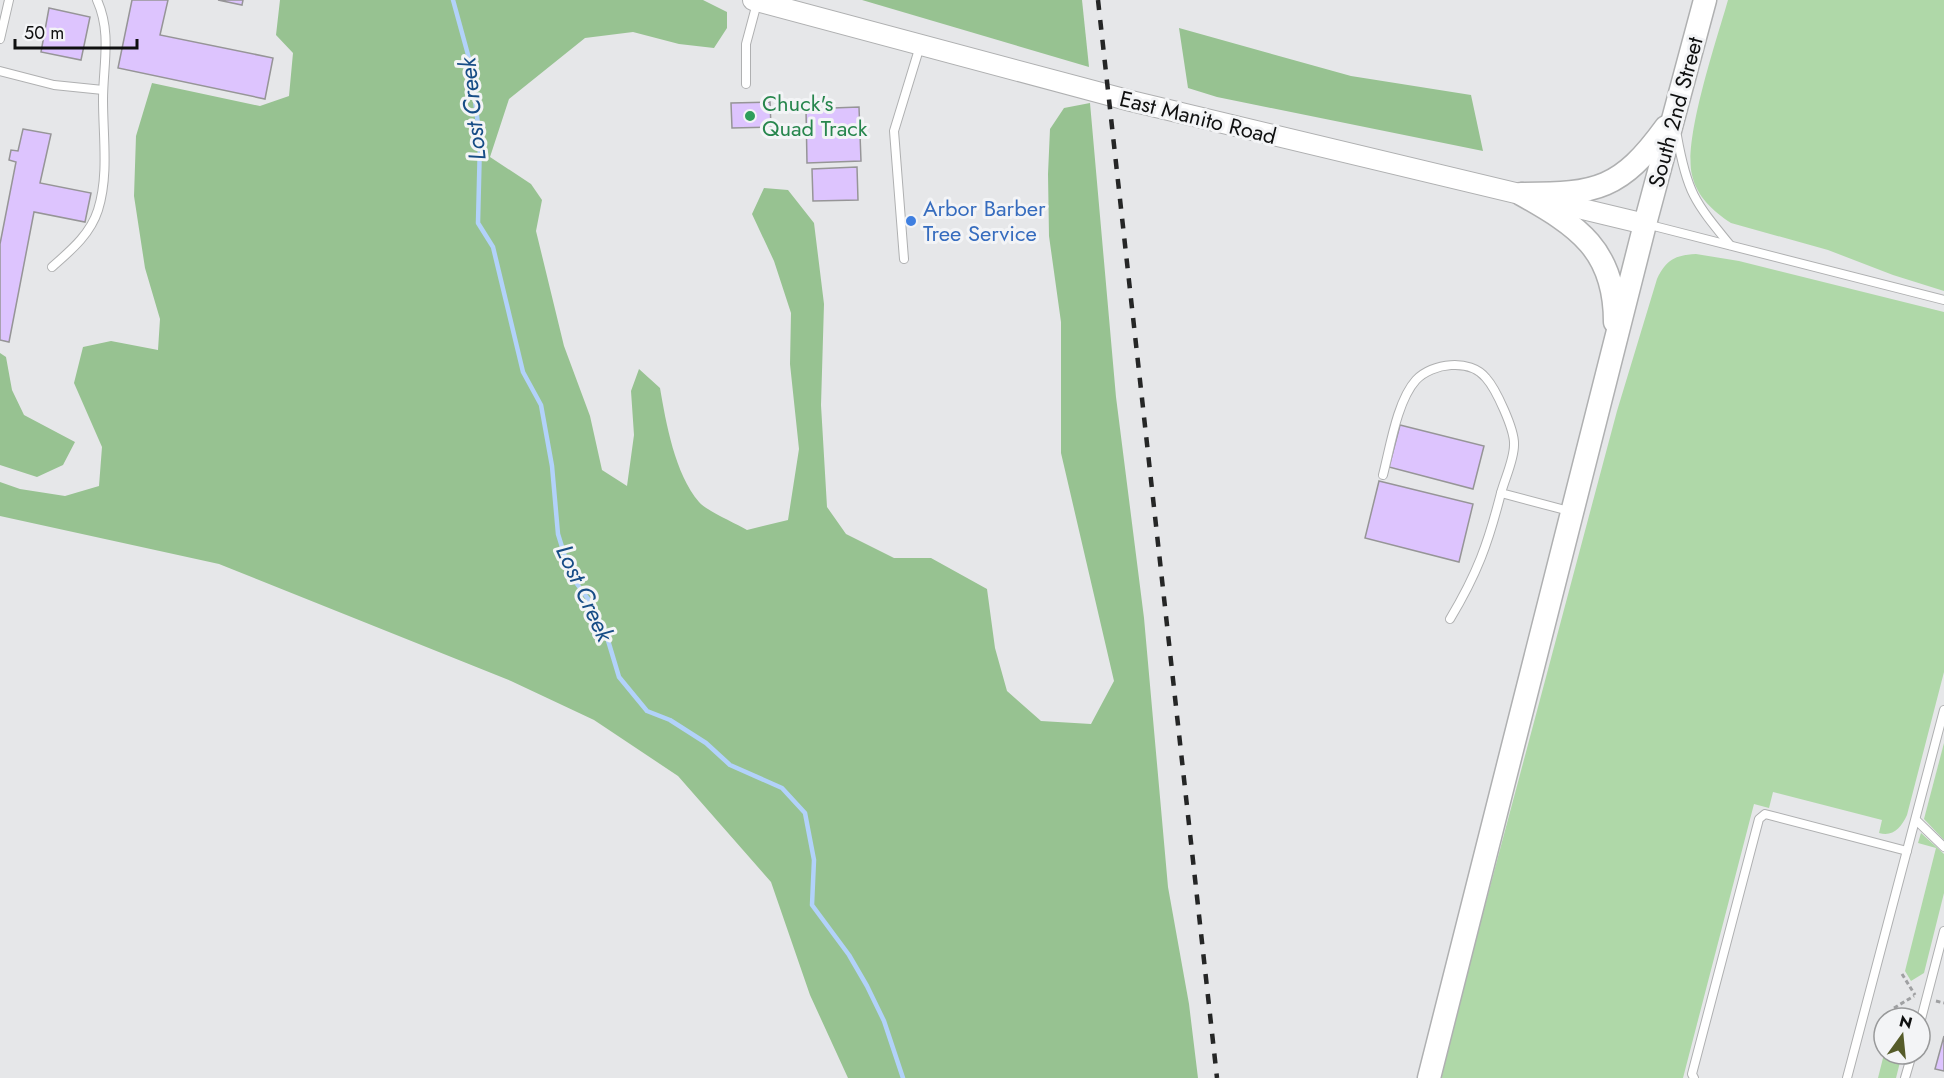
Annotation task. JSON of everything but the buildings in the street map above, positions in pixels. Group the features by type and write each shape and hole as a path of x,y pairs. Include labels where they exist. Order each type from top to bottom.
{"main road":[{"name":"South 2nd Street","path":"1614,350 1705,0"},
{"path":"1521,194 1570,194 1610,183 1637,164 1674,116"},
{"path":"1429,1078 1614,350 1615,301 1609,276 1596,251 1580,231 1566,220 1521,194"}],"street":[{"name":"East Manito Road","path":"755,1 1131,101 1645,224"}],"lane":[{"path":"0,39 9,0"},
{"path":"52,267 87,232 98,211 105,165 103,90 107,46 105,18 98,0"},
{"path":"746,84 746,44 755,1"},
{"path":"904,259 894,131 921,44"},
{"path":"0,71 54,85 103,90"},
{"path":"1674,116 1688,188 1701,211 1730,245"},
{"path":"1645,224 1944,300"},
{"path":"1383,475 1401,409 1416,380 1439,366 1467,366 1485,376 1505,413 1515,444 1489,541 1475,577 1450,620"},
{"path":"1501,493 1573,512"},
{"path":"1847,1078 1944,710"},
{"path":"1694,1078 1692,1074 1701,1037 1759,819 1765,814 1907,851"},
{"path":"1916,820 1944,847"},
{"path":"1924,1006 1944,932"}],"path":[{"path":"1897,1006 1917,996 1902,974"}],"green space":[{"path":"280,0 703,0 727,12 727,28 714,48 679,44 633,32 585,38 509,99 490,157 531,184 542,200 536,231 564,346 590,416 602,470 627,486 634,435 631,391 639,369 660,388 678,463 699,502 747,530 788,520 799,449 790,364 791,313 774,261 752,214 764,188 788,190 814,223 824,304 821,405 827,507 846,534 894,558 931,558 987,589 995,648 1007,691 1041,721 1091,724 1114,681 1061,453 1061,322 1049,236 1048,174 1050,129 1064,108 1090,103 1116,397 1144,618 1168,887 1189,1004 1198,1078 848,1078 810,995 771,882 678,776 594,720 511,681 219,564 0,516 0,482 20,489 65,496 99,486 102,447 74,383 83,347 111,341 158,350 160,319 145,268 134,196 136,136 152,83 260,106 289,96 293,53 276,35"},
{"path":"862,0 1082,0 1089,67"},
{"path":"1728,0 1944,0 1944,291 1893,275 1828,250 1731,223 1718,214 1702,197 1692,175 1692,138 1702,89"},
{"path":"1179,28 1351,76 1471,95 1483,151 1217,97 1188,88"},
{"path":"1696,254 1739,261 1944,312 1944,672 1907,815 1896,830 1884,834 1879,833 1882,820 1773,792 1769,808 1754,804 1683,1078 1439,1078 1617,411 1657,279 1664,267 1672,260"},
{"path":"0,353 6,357 12,390 24,415 75,442 63,465 37,477 0,465"},
{"path":"1944,743 1944,840 1924,819"},
{"path":"1921,833 1944,854 1944,893 1924,973 1911,981 1905,971 1936,848 1918,843"},
{"path":"1881,1066 1899,1066 1896,1078 1878,1078"}],"waterway":[{"name":"Lost Creek","path":"453,0 470,62 480,141 478,223 493,247 523,372 541,405 552,466 558,534 571,576 589,600 607,637 619,677 647,711 670,720 706,743 730,765 782,788 805,813 814,860 812,905 849,955 867,986 884,1021 903,1078"}],"railway":[{"path":"1098,0 1217,1078"}],"place":[{"name":"Chuck's Quad Track","path":"750,116"},
{"name":"Arbor Barber Tree Service","path":"911,221"}]}
